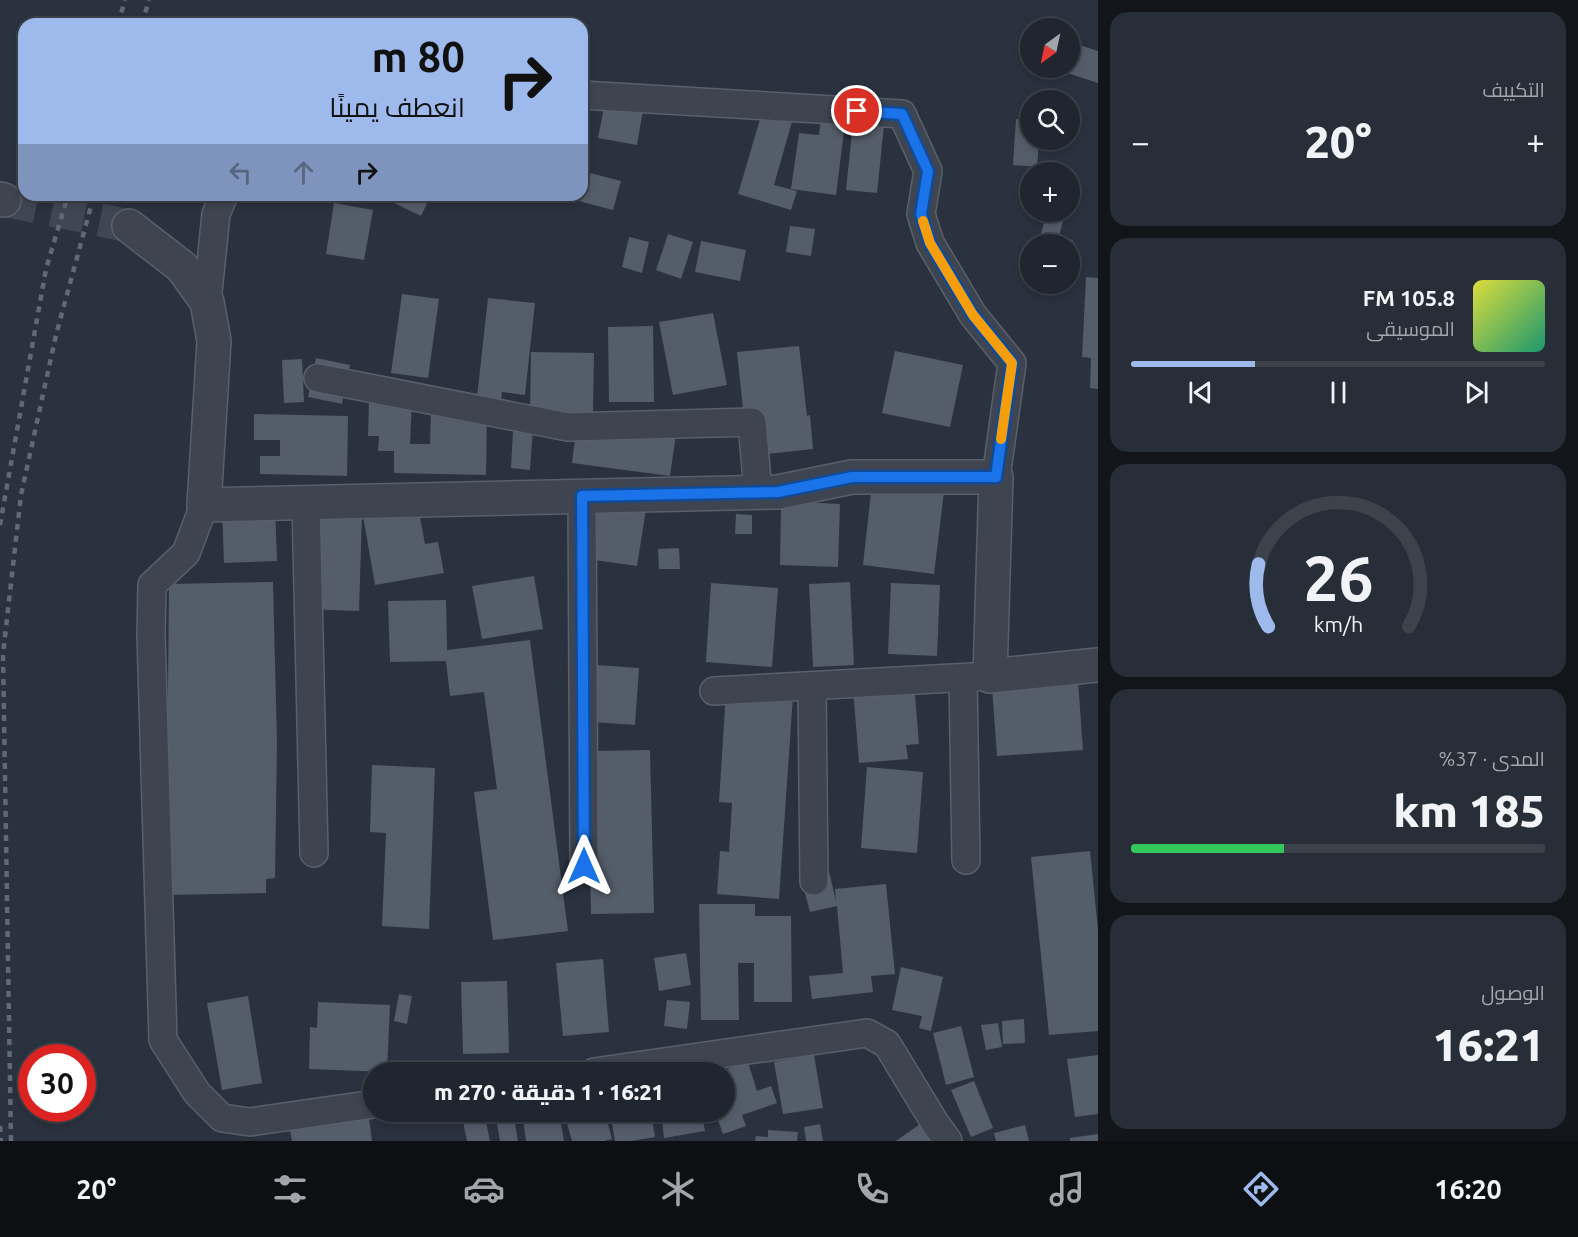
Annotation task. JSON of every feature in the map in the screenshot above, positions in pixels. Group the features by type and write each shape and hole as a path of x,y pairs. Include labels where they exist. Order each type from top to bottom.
{"street":[{"path":"588,95 902,114 928,171 921,214 930,243 973,315 1012,363 996,477 976,677 966,860"},
{"path":"221,201 216,214 207,302 214,341 204,505 186,553 152,585 151,646 163,1040 224,1130 250,1122 363,1106"},
{"path":"129,226 182,267 207,302"},
{"path":"318,378 568,427 752,422 758,492"},
{"path":"204,505 778,492 852,477 996,477"},
{"path":"582,496 584,866"},
{"path":"306,502 314,853"},
{"path":"714,691 976,677 1098,665"},
{"path":"812,686 814,881"},
{"path":"664,1062 867,1033 887,1044 948,1141"}],"building":[{"path":"1080,45 1098,51 1098,83 1080,77"},
{"path":"606,97 644,104 637,145 598,138"},
{"path":"765,102 795,111 774,185 797,191 791,210 738,194"},
{"path":"822,112 846,115 836,195 791,189 799,133 819,135"},
{"path":"854,113 885,116 877,193 846,190"},
{"path":"1016,119 1020,119 1020,150 1038,150 1037,162 1020,162 1020,166 1013,165"},
{"path":"588,173 621,181 613,210 579,201 588,201"},
{"path":"392,201 428,201 421,216"},
{"path":"334,203 373,210 364,260 326,254"},
{"path":"1044,222 1063,222 1060,234 1041,234"},
{"path":"790,226 815,229 811,256 786,252"},
{"path":"668,234 693,242 681,279 656,270"},
{"path":"629,237 649,242 642,273 622,267"},
{"path":"701,241 746,250 740,281 695,272"},
{"path":"1086,277 1098,278 1098,389 1090,388 1091,358 1082,357"},
{"path":"402,294 439,299 428,378 391,373"},
{"path":"488,298 535,303 525,395 502,392 501,400 477,397"},
{"path":"713,313 727,385 673,395 659,322"},
{"path":"653,326 654,402 609,402 608,327"},
{"path":"799,346 813,449 748,456 737,352"},
{"path":"895,351 963,365 950,427 882,413"},
{"path":"531,352 594,353 593,414 534,413 530,470 511,468 514,412 530,413"},
{"path":"316,358 350,365 342,404 308,397"},
{"path":"302,359 304,402 284,403 282,360"},
{"path":"369,400 412,401 410,444 430,444 431,409 487,411 486,475 394,473 394,451 378,451 379,436 368,436"},
{"path":"254,414 348,416 347,476 260,474 260,456 280,456 280,440 254,440"},
{"path":"597,417 677,427 670,476 572,463 575,439 594,441"},
{"path":"872,483 944,492 934,574 863,565"},
{"path":"589,494 647,503 637,566 580,558"},
{"path":"417,501 425,544 438,542 444,573 375,585 362,510"},
{"path":"781,501 840,504 838,567 780,565"},
{"path":"275,506 277,561 224,563 222,508"},
{"path":"304,512 362,514 359,611 301,609"},
{"path":"736,514 752,515 752,534 735,534"},
{"path":"679,548 680,569 659,569 658,549"},
{"path":"534,576 543,629 482,639 472,586"},
{"path":"273,582 277,742 275,878 266,879 266,893 166,895 169,584"},
{"path":"850,582 854,665 813,667 809,584"},
{"path":"711,583 778,588 772,667 706,662"},
{"path":"891,583 940,585 937,656 888,654"},
{"path":"446,600 447,650 530,640 568,931 493,940 474,792 497,789 484,692 450,696 446,661 390,662 388,601"},
{"path":"582,664 639,668 635,725 579,721"},
{"path":"1077,667 1083,750 997,756 991,673"},
{"path":"727,676 794,681 779,899 717,894 720,851 729,852 732,803 719,802"},
{"path":"914,683 919,744 906,745 908,759 859,763 853,688"},
{"path":"650,750 654,913 591,914 588,773 594,751"},
{"path":"372,765 435,768 429,929 382,926 386,833 370,832"},
{"path":"867,767 923,772 917,853 861,848"},
{"path":"1090,851 1098,930 1098,1031 1049,1035 1031,857"},
{"path":"828,867 836,901 835,889 886,884 895,974 871,976 873,992 812,999 809,976 843,973 837,906 810,912 800,874"},
{"path":"699,904 755,904 755,916 791,916 792,1002 754,1002 754,963 738,963 739,1020 701,1020"},
{"path":"686,953 691,985 659,991 654,958"},
{"path":"603,959 609,1032 563,1036 556,963"},
{"path":"901,967 943,977 931,1031 919,1028 922,1016 892,1010"},
{"path":"507,981 509,1053 463,1054 461,982"},
{"path":"399,994 412,996 407,1024 394,1021"},
{"path":"248,996 262,1083 222,1090 207,1003"},
{"path":"667,1000 690,1002 687,1029 664,1026"},
{"path":"318,1002 390,1005 387,1062 363,1062 363,1071 309,1069 310,1027 317,1028"},
{"path":"1024,1019 1025,1043 1003,1044 1002,1021"},
{"path":"998,1023 1002,1047 986,1050 981,1025"},
{"path":"961,1026 974,1077 946,1085 933,1033"},
{"path":"814,1055 823,1108 783,1114 774,1062"},
{"path":"1098,1055 1098,1114 1075,1117 1067,1059"},
{"path":"748,1062 757,1091 771,1086 777,1103 742,1115 746,1126 723,1134 719,1122 735,1122 735,1066"},
{"path":"974,1081 993,1128 971,1137 951,1090"},
{"path":"363,1112 363,1122 369,1122 372,1141 292,1141 289,1124"},
{"path":"930,1117 948,1141 896,1141"},
{"path":"463,1122 486,1122 490,1141 467,1141"},
{"path":"497,1122 515,1122 518,1141 500,1141"},
{"path":"523,1122 561,1122 564,1141 526,1141"},
{"path":"567,1122 608,1122 612,1139 572,1141"},
{"path":"612,1122 653,1122 655,1137 615,1141"},
{"path":"662,1122 703,1122 705,1131 664,1138"},
{"path":"820,1124 823,1141 806,1141 804,1127"},
{"path":"1025,1125 1029,1141 996,1141 994,1133"},
{"path":"768,1130 798,1132 797,1141 755,1141 756,1136 768,1137"},
{"path":"1098,1134 1098,1141 1070,1141 1070,1138"}],"tunnel":[{"path":"4,200 129,226"}],"railway":[{"path":"120,18 125,0"},
{"path":"144,18 149,0"},
{"path":"0,525 46,269 66,201"},
{"path":"11,1141 3,654 21,495 56,335 92,201"},
{"path":"0,1126 1,1141"}],"slow traffic":[{"path":"923,221 930,243 973,315 1012,363 1001,439"}],"route":[{"path":"584,866 582,496 778,492 852,477 996,477 1012,363 973,315 930,243 921,214 928,171 902,114 857,111"}]}
